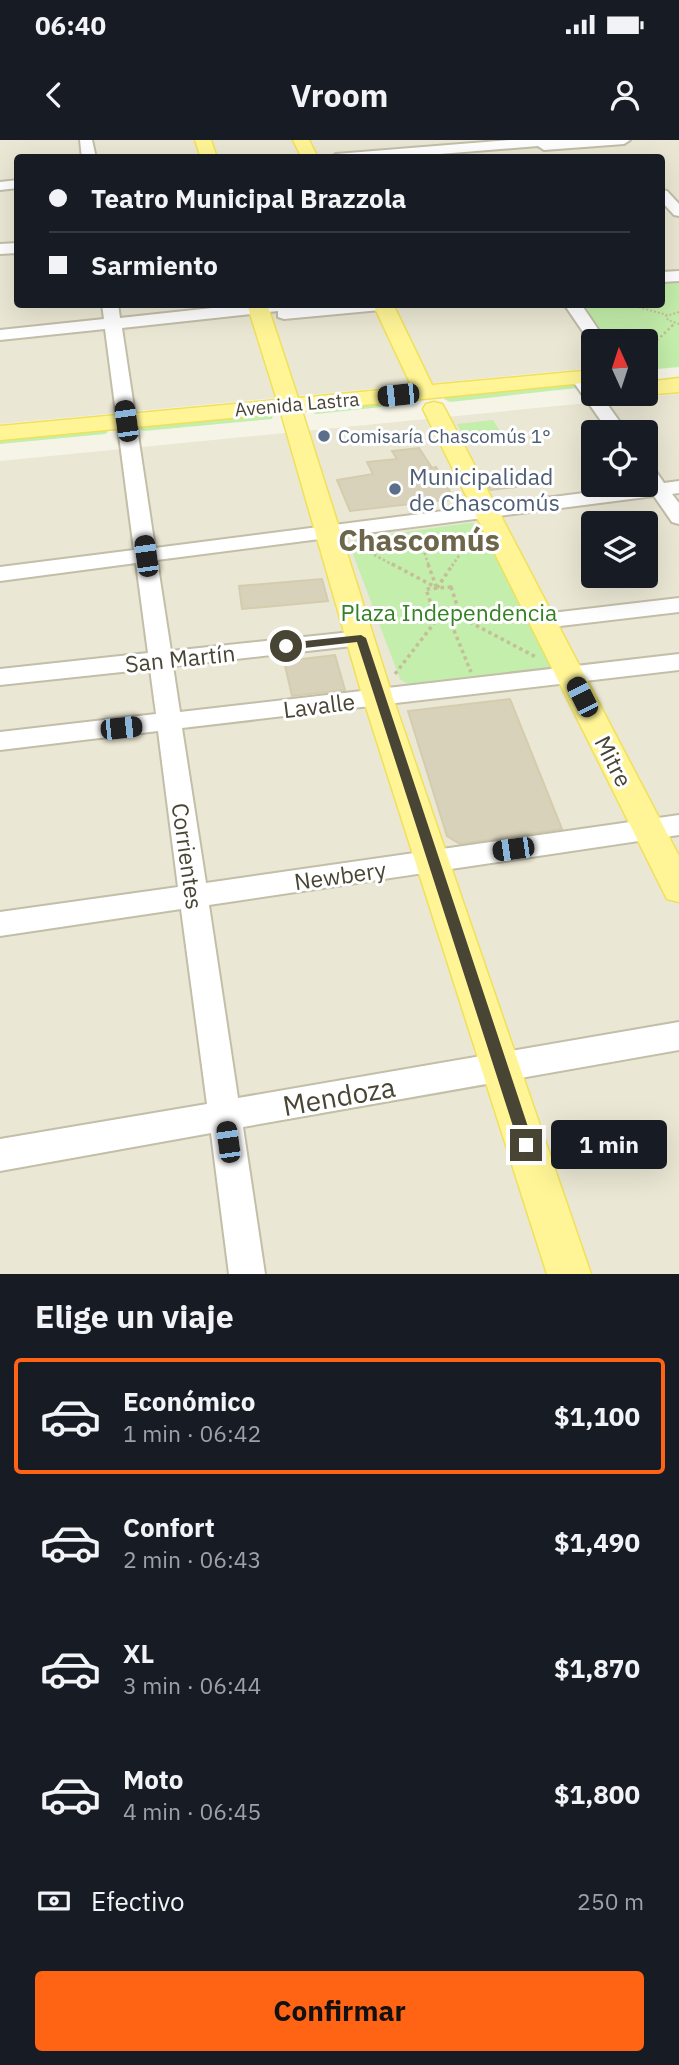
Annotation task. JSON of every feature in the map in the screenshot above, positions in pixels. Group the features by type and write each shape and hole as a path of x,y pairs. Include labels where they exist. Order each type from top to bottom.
{"main road":[{"name":"Mitre","path":"384,308 429,401 488,511 679,889"},
{"path":"259,310 330,532 378,698 569,1274"},
{"path":"658,370 679,368"},
{"path":"658,387 679,384"},
{"name":"Avenida Lastra","path":"0,433 127,429 581,386"},
{"name":"Avenida Lastra","path":"0,450 127,429"}],"street":[{"path":"432,154 559,140"},
{"path":"398,154 615,140"},
{"name":"Corrientes","path":"111,308 247,1274"},
{"path":"0,335 113,325 125,328 259,310 309,308"},
{"path":"575,308 590,329"},
{"path":"0,574 669,489 679,518"},
{"path":"543,621 679,605"},
{"name":"San Martín","path":"0,677 361,638"},
{"name":"Lavalle","path":"0,741 679,662"},
{"name":"Newbery","path":"0,924 679,825"},
{"name":"Mendoza","path":"0,1155 679,1037"}],"path":[{"path":"644,308 667,314 679,312"},
{"path":"658,341 677,324 668,320 667,314"},
{"path":"437,588 488,511"},
{"path":"413,521 437,588"},
{"path":"330,532 437,588"},
{"path":"451,587 458,608 433,610 426,589 437,588 451,587"},
{"path":"445,609 570,674"},
{"path":"445,609 477,686"},
{"path":"378,698 445,609"}],"shaded area":[{"path":"0,140 679,140 679,360 658,348 658,329 581,329 581,369 0,424"},
{"path":"679,394 679,1274 0,1274 0,461 581,404 581,406 658,406 658,396"}],"green space":[{"path":"679,278 679,367 658,369 658,329 599,329 582,308 665,308 665,280"},
{"path":"572,384 577,388 450,402 444,399 447,396"},
{"path":"404,400 409,404 316,414 310,411"},
{"path":"273,414 272,419 144,431 139,429 143,425"},
{"path":"493,420 504,438 467,442 457,424"},
{"path":"106,429 108,432 105,434 0,444 0,438"},
{"name":"Plaza Independencia","path":"470,523 483,528 552,663 550,669 412,687 400,679 350,546 360,538"}],"building":[{"name":"Municipalidad de Chascomús","path":"419,448 432,468 436,467 454,499 350,511 337,480 373,474 367,462 397,459 392,451"},
{"path":"512,474 517,487 490,490 484,476"},
{"path":"322,579 328,601 242,609 239,586"},
{"path":"335,655 345,690 292,696 284,661"},
{"path":"510,699 562,829 460,844 447,836 408,711"}],"place":[{"name":"Comisaría Chascomús 1°","path":"324,436"},
{"name":"Municipalidad de Chascomús","path":"395,489"}],"district":[{"name":"Chascomús","path":"419,539"}],"route":[{"path":"286,646 361,638 378,698 526,1145"}]}
